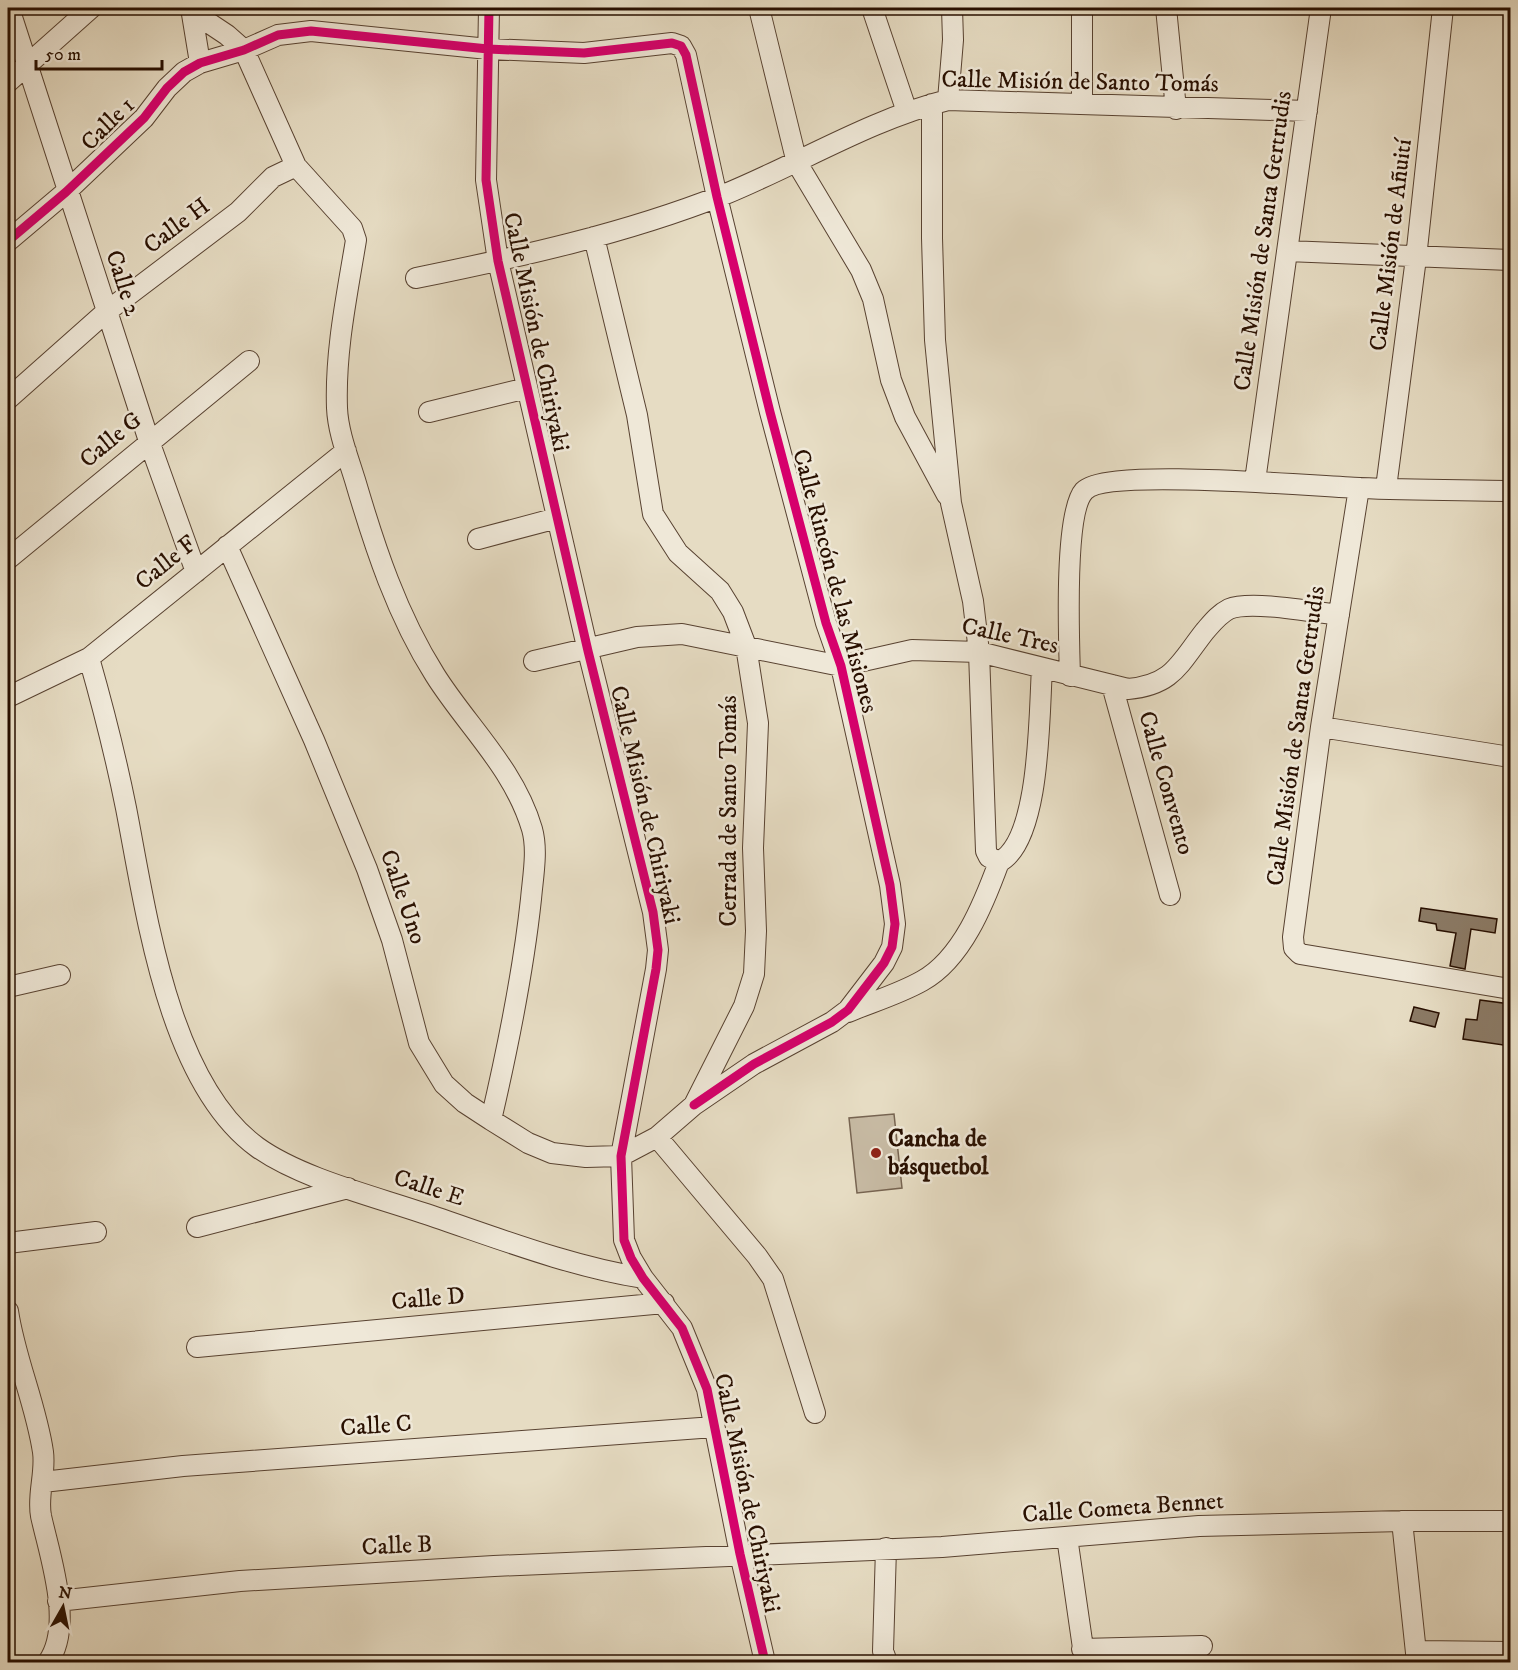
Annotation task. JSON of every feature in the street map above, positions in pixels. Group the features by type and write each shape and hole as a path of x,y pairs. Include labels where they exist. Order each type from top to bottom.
{"street":[{"name":"Calle 2","path":"9,8 66,192 149,441 196,572"},
{"path":"8,82 91,8"},
{"name":"Calle Misión de Chiriyaki","path":"489,8 486,180 498,261 588,651 653,912 658,950 621,1156 624,1240 631,1258 644,1278 682,1328 707,1389 740,1554 765,1662"},
{"path":"759,8 797,163 861,270 873,299 891,380 904,417 951,503"},
{"path":"872,8 907,112"},
{"path":"952,8 953,40 940,102 932,238 935,340 951,503 973,601 979,652 986,851 989,857 999,862"},
{"path":"1082,8 1082,103"},
{"path":"1166,8 1176,109"},
{"name":"Calle Misión de Santa Gertrudis","path":"1256,481 1321,8"},
{"name":"Calle Misión de Añuití","path":"1386,488 1416,258 1443,8"},
{"path":"191,9 244,50 296,166 307,181 342,216 356,240 340,339 337,409 346,451 370,531 413,639 452,701 495,753 532,829 534,851 527,932 518,998 491,1120"},
{"path":"191,9 200,63"},
{"name":"Calle 1","path":"8,241 66,192 144,118 167,88 184,72 200,63 244,50 278,35 311,31 488,49 584,53 672,43 681,46"},
{"name":"Calle Rincón de las Misiones","path":"681,46 686,55 717,197 799,524 825,623 841,666 890,885 895,924 892,948 884,963 868,986 843,1014 778,1053 754,1064 694,1105"},
{"name":"Calle Misión de Santo Tomás","path":"416,278 498,261 594,237 717,197 907,112 940,102 1082,103 1176,109 1307,111"},
{"name":"Calle H","path":"8,399 106,312 238,212 273,177 296,166"},
{"name":"Cerrada de Santo Tomás","path":"594,237 637,415 653,514 678,553 720,591 733,612 746,646 758,723 753,848 756,931 754,974 744,1006 694,1105 657,1137 621,1156"},
{"path":"1287,251 1510,260"},
{"name":"Calle G","path":"8,559 249,361"},
{"path":"429,412 527,388"},
{"name":"Calle F","path":"8,697 89,658 346,451"},
{"path":"1070,676 1069,569 1078,505 1083,492 1091,485 1143,481 1256,481 1359,488 1510,491"},
{"name":"Calle Misión de Santa Gertrudis","path":"1359,488 1321,727 1293,937 1294,948 1300,954 1510,989"},
{"path":"478,539 557,518"},
{"name":"Calle Uno","path":"227,546 314,740 367,869 392,940 419,1043 444,1084 465,1103 491,1120 528,1143 552,1153 586,1157 621,1156"},
{"name":"Calle Tres","path":"534,661 661,634 682,634 841,666 912,650 945,648 979,652 1128,689 1150,687 1171,675 1216,618 1229,609 1245,607 1294,609 1339,615"},
{"name":"Calle E","path":"89,658 103,708 141,890 177,1027 194,1066 218,1108 258,1148 348,1188 585,1266 644,1278"},
{"path":"843,1014 922,981 945,964 982,908 999,862 1015,850 1030,805 1042,668"},
{"name":"Calle Convento","path":"1112,685 1170,895"},
{"path":"1321,727 1510,758"},
{"path":"8,987 60,975"},
{"path":"657,1137 757,1256 773,1279 814,1413"},
{"path":"197,1227 348,1188"},
{"path":"8,1243 96,1232"},
{"name":"Calle D","path":"197,1347 664,1303"},
{"path":"8,1311 18,1362 39,1430 44,1455 41,1513 58,1600 58,1637 48,1662"},
{"name":"Calle C","path":"42,1482 183,1466 714,1427"},
{"path":"1402,1521 1417,1657 1510,1652"},
{"name":"Calle Cometa Bennet","path":"740,1554 942,1547 1199,1526 1510,1521"},
{"path":"1067,1537 1083,1655 1202,1647"},
{"path":"886,1548 883,1651 887,1662"},
{"name":"Calle B","path":"58,1600 240,1581 740,1554"}],"shaded area":[{"name":"Cancha de básquetbol","path":"894,1114 902,1188 857,1193 849,1118"}],"building":[{"path":"1421,908 1497,919 1495,933 1471,929 1465,969 1450,966 1456,933 1437,930 1436,924 1419,921"},
{"path":"1480,1000 1510,1004 1510,1046 1463,1039 1466,1019 1477,1020"},
{"path":"1414,1007 1439,1013 1435,1027 1410,1021"}],"cycle path":[{"path":"489,8 486,180 498,261 588,651 653,912 658,950 621,1156 624,1240 643,1278 682,1328 707,1389 740,1554 765,1662"},
{"path":"8,241 66,192 144,118 167,88 184,72 200,63 244,50 278,35 311,31 488,49 584,53 672,43 681,46 686,55 717,197 770,412 826,623 841,666 890,885 895,924 892,947 884,963 848,1010 832,1022 754,1064 694,1105"}],"place":[{"name":"Cancha de básquetbol","path":"876,1153"}]}
